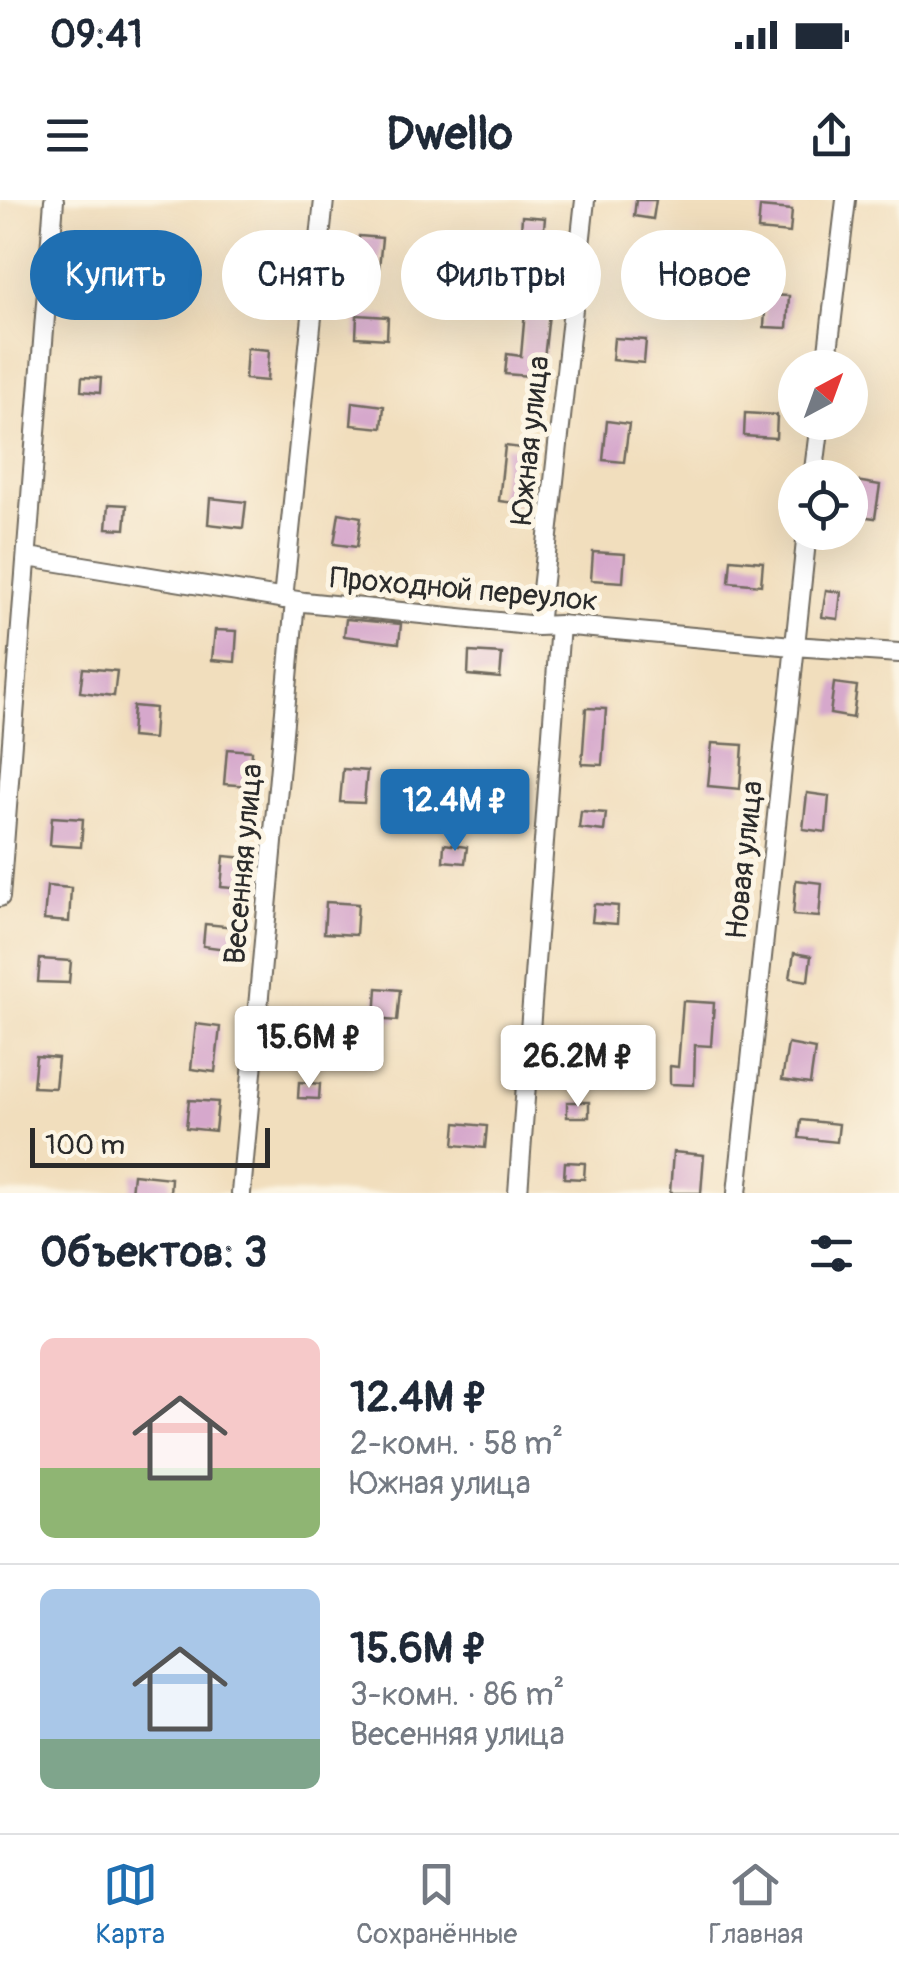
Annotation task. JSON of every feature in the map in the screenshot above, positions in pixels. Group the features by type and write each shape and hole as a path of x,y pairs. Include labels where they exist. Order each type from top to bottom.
{"street":[{"path":"0,897 54,200"},
{"name":"Весенняя улица","path":"241,1193 324,200"},
{"name":"Южная улица","path":"538,626 585,200"},
{"path":"828,350 846,200"},
{"name":"Новая улица","path":"737,1193 805,550"},
{"name":"Проходной переулок","path":"28,558 289,600 538,626 899,654"},
{"path":"518,1193 560,625"}],"building":[{"path":"636,200 656,200 653,219 634,216"},
{"path":"760,207 792,210 790,233 758,230"},
{"path":"522,216 545,218 544,230 521,230"},
{"path":"789,296 787,328 764,327 764,320 786,320"},
{"path":"388,317 387,339 356,337 357,320"},
{"path":"524,320 548,320 542,377 505,374 507,354 521,356"},
{"path":"614,338 646,340 644,363 612,360"},
{"path":"247,348 269,350 267,381 245,379"},
{"path":"82,377 101,378 100,393 81,391"},
{"path":"353,402 384,406 382,428 351,425"},
{"path":"745,413 777,415 776,438 744,436"},
{"path":"607,421 629,424 624,462 603,460"},
{"path":"505,446 530,449 523,504 499,501"},
{"path":"868,483 880,485 875,518 868,517"},
{"path":"210,498 246,502 243,528 208,524"},
{"path":"109,504 127,505 125,529 107,528"},
{"path":"339,513 361,517 357,547 334,544"},
{"path":"593,552 625,554 623,582 591,580"},
{"path":"731,559 763,562 761,585 729,582"},
{"path":"826,590 841,592 838,619 822,617"},
{"path":"346,619 401,624 399,643 344,636"},
{"path":"215,630 237,631 235,662 212,660"},
{"path":"469,652 502,654 500,678 468,675"},
{"path":"83,668 117,671 114,696 80,692"},
{"path":"834,683 857,686 853,718 830,714"},
{"path":"133,706 155,708 153,739 131,737"},
{"path":"586,708 606,709 602,765 582,764"},
{"path":"712,743 743,745 740,789 708,786"},
{"path":"227,749 252,751 250,786 224,784"},
{"path":"343,769 367,771 364,803 340,802"},
{"path":"465,777 496,780 495,802 464,800"},
{"path":"807,793 829,796 826,832 803,829"},
{"path":"581,811 606,813 604,831 579,828"},
{"path":"52,817 83,819 81,847 50,845"},
{"path":"444,844 467,847 465,863 443,861"},
{"path":"224,856 246,858 244,889 221,887"},
{"path":"796,880 822,883 819,917 793,915"},
{"path":"47,886 71,888 69,922 44,920"},
{"path":"326,902 358,904 356,935 324,933"},
{"path":"594,904 618,906 617,924 592,922"},
{"path":"205,924 236,927 234,950 203,946"},
{"path":"794,953 811,956 808,981 790,978"},
{"path":"40,959 71,961 69,983 38,982"},
{"path":"377,988 400,990 397,1021 375,1019"},
{"path":"683,1001 714,1003 711,1046 695,1045 694,1085 670,1084 670,1066 678,1067"},
{"path":"196,1024 220,1027 215,1072 191,1069"},
{"path":"788,1044 815,1049 810,1084 782,1080"},
{"path":"573,1050 596,1051 595,1066 573,1065"},
{"path":"36,1056 58,1058 55,1088 33,1087"},
{"path":"299,1082 320,1084 319,1099 298,1098"},
{"path":"189,1100 218,1102 215,1131 186,1128"},
{"path":"567,1102 589,1102 589,1117 567,1117"},
{"path":"801,1120 839,1124 837,1142 799,1138"},
{"path":"456,1123 487,1126 485,1148 454,1145"},
{"path":"673,1152 704,1155 701,1193 670,1193"},
{"path":"565,1162 585,1163 584,1179 564,1178"},
{"path":"133,1174 171,1178 170,1193 131,1193"}]}
